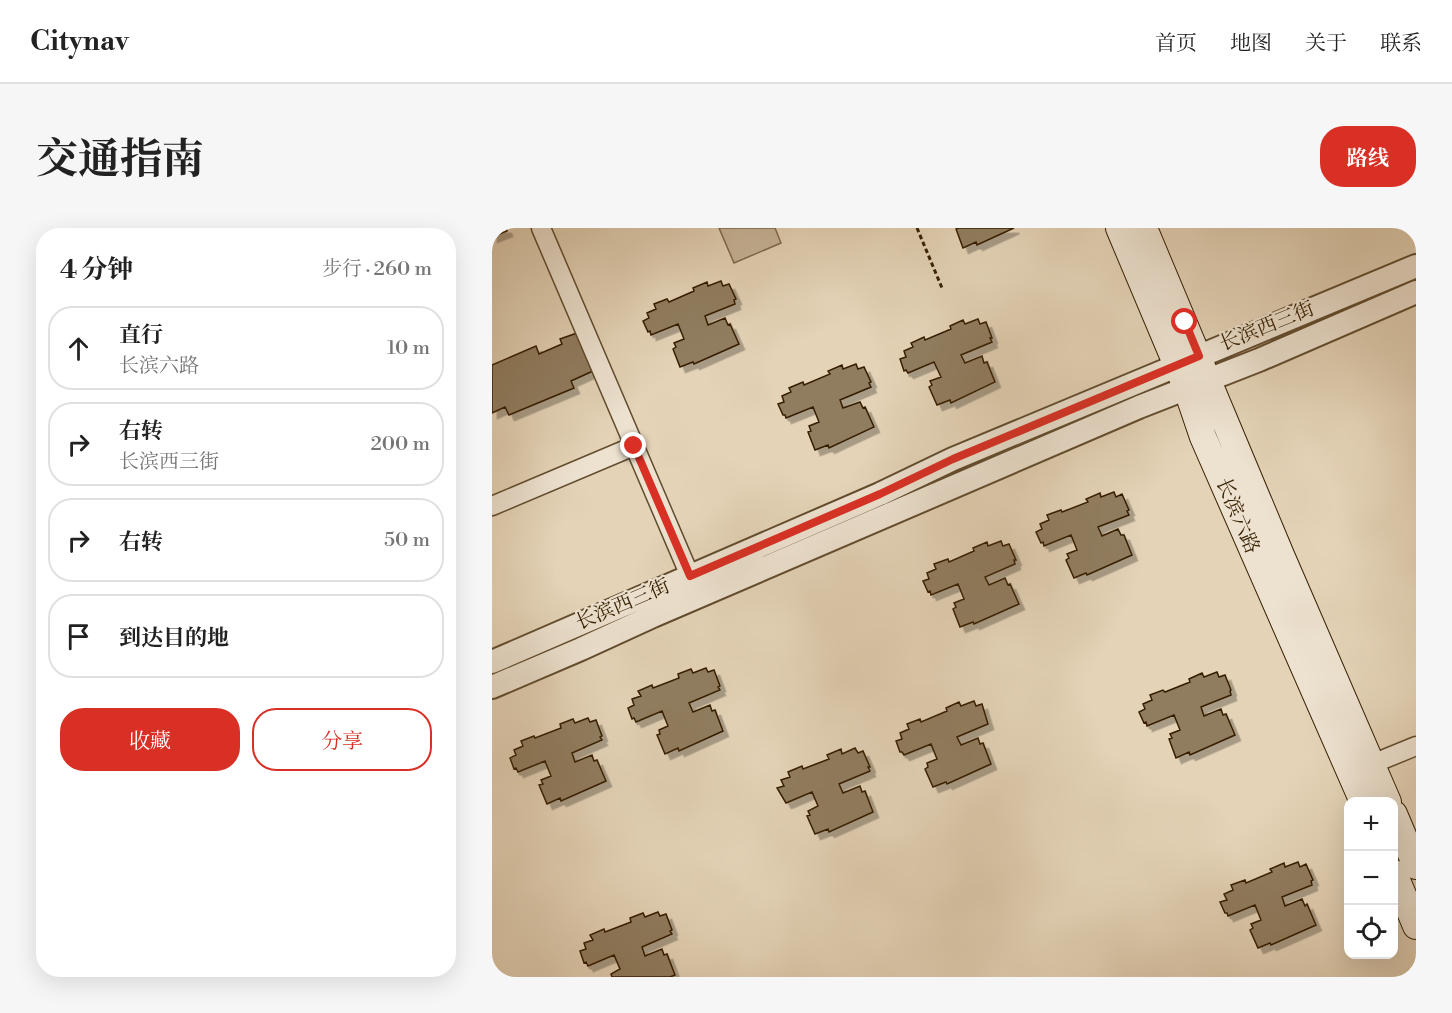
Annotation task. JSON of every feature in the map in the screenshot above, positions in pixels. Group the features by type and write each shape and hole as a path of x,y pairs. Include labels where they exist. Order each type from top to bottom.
{"main road":[{"name":"长滨六路","path":"1119,228 1193,371 1281,555 1386,797"},
{"name":"长滨六路","path":"1144,228 1193,371 1203,437 1361,797"},
{"path":"1398,823 1416,866"},
{"path":"1398,883 1416,926"}],"street":[{"path":"541,228 690,576"},
{"name":"长滨西三街","path":"492,687 581,649 1193,371 1416,266"},
{"name":"长滨西三街","path":"492,662 880,494 953,459 1193,371 1259,360 1416,292"},
{"path":"492,506 634,446"},
{"path":"1372,764 1416,746"}],"path":[{"path":"917,228 942,288"}],"shaded area":[{"path":"719,228 775,228 781,243 734,263"}],"building":[{"path":"492,228 506,228 507,231 492,237"},
{"path":"1014,228 977,245 976,242 963,248 956,229"},
{"path":"721,281 723,286 729,284 736,299 735,304 705,316 708,325 725,318 739,344 694,364 693,362 680,367 673,349 676,347 674,343 684,339 678,324 651,335 643,321 649,318 647,313 656,309 654,304 667,299 669,302 694,291 693,288 707,282 708,286"},
{"path":"978,319 980,324 986,322 992,342 961,355 965,363 982,356 995,382 951,403 950,400 937,405 929,387 932,385 930,381 941,377 934,362 908,373 904,371 900,359 906,357 904,351 913,347 911,343 951,329 950,326 963,320 965,324"},
{"path":"577,333 593,371 571,381 574,388 509,415 505,407 492,413 492,365 536,346 539,354 562,344 560,339"},
{"path":"856,364 858,369 864,367 871,387 840,400 843,408 860,402 863,408 865,407 874,427 829,448 828,445 815,450 808,432 811,431 809,426 819,422 813,407 786,418 778,404 784,402 782,396 791,392 789,388 803,382 804,385 830,374 828,371 842,365 843,369"},
{"path":"1114,492 1116,497 1122,494 1129,515 1098,527 1102,536 1118,529 1121,535 1124,535 1132,555 1087,575 1086,573 1074,578 1066,560 1069,558 1067,554 1077,550 1071,535 1044,546 1036,532 1042,529 1040,524 1049,520 1047,515 1088,502 1086,499 1100,493 1101,497"},
{"path":"1001,541 1003,546 1009,544 1016,560 1014,560 1015,564 985,577 989,585 1005,578 1019,604 974,624 973,622 960,627 953,609 956,607 954,603 964,599 958,584 931,595 923,581 929,579 927,573 936,569 934,564 948,559 949,562 974,551 973,548 987,542 988,546"},
{"path":"706,668 708,672 714,670 720,690 689,703 693,712 710,705 712,711 715,710 723,731 679,751 678,748 665,754 657,735 660,734 659,730 668,726 662,711 636,722 634,718 632,719 628,708 634,705 632,699 641,696 638,691 679,678 678,674 691,669 693,673"},
{"path":"1217,672 1219,677 1225,675 1231,695 1201,707 1204,716 1221,709 1223,715 1226,714 1235,735 1190,755 1189,752 1176,758 1169,739 1172,738 1170,734 1180,730 1174,715 1147,726 1139,712 1145,709 1143,704 1152,700 1150,695 1190,682 1189,679 1202,673 1204,677"},
{"path":"974,701 976,706 982,704 988,724 957,737 961,745 978,738 980,744 983,743 991,764 947,784 946,782 933,787 925,769 928,767 927,763 937,759 931,744 904,755 900,752 896,741 902,739 900,733 909,729 907,724 920,719 921,722 947,711 946,708 959,702 961,706"},
{"path":"588,718 590,722 596,720 602,740 572,753 575,762 592,755 594,761 597,760 606,781 561,801 560,798 547,804 539,785 543,784 541,780 551,776 545,761 518,772 516,768 514,769 510,758 516,755 514,750 523,746 521,741 561,728 560,724 573,719 575,723"},
{"path":"855,748 858,753 863,751 870,771 839,784 843,793 860,786 862,792 865,791 873,812 829,832 828,829 815,834 807,816 810,815 808,811 818,806 812,792 786,803 777,788 784,786 781,780 790,777 788,772 829,759 827,755 841,749 842,754"},
{"path":"1298,862 1300,867 1306,864 1313,880 1312,885 1282,897 1285,906 1302,899 1305,906 1307,904 1316,925 1271,945 1270,943 1258,948 1250,930 1253,928 1251,924 1261,920 1255,905 1228,916 1220,902 1227,900 1224,894 1233,890 1231,885 1245,880 1246,883 1272,872 1270,869 1284,863 1285,867"},
{"path":"658,912 660,916 666,914 672,934 642,947 645,956 662,949 664,955 667,954 675,975 670,977 612,977 611,974 620,969 614,955 588,966 586,962 584,963 580,951 586,949 584,943 593,940 590,935 631,922 630,918 643,913 645,917"}],"route":[{"path":"634,446 690,576 880,494 953,459 1199,356 1185,322"}]}
